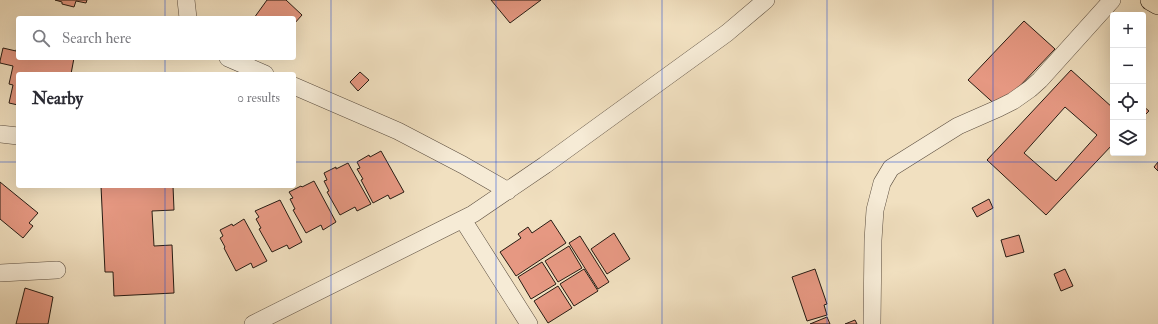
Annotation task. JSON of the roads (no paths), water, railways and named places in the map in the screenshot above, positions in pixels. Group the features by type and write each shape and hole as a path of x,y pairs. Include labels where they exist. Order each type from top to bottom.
{"main road":[{"path":"1151,0 1158,4"}],"street":[{"path":"186,0 188,16"},
{"path":"253,324 463,220 552,161 727,33 766,0"},
{"path":"872,324 873,240 876,210 882,183 890,168 958,126 999,108 1030,89 1040,80 1112,0"},
{"path":"233,60 260,72"},
{"path":"296,87 398,131 463,165 508,191"},
{"path":"0,134 16,136"},
{"path":"463,220 529,324"},
{"path":"0,273 57,270"}]}
